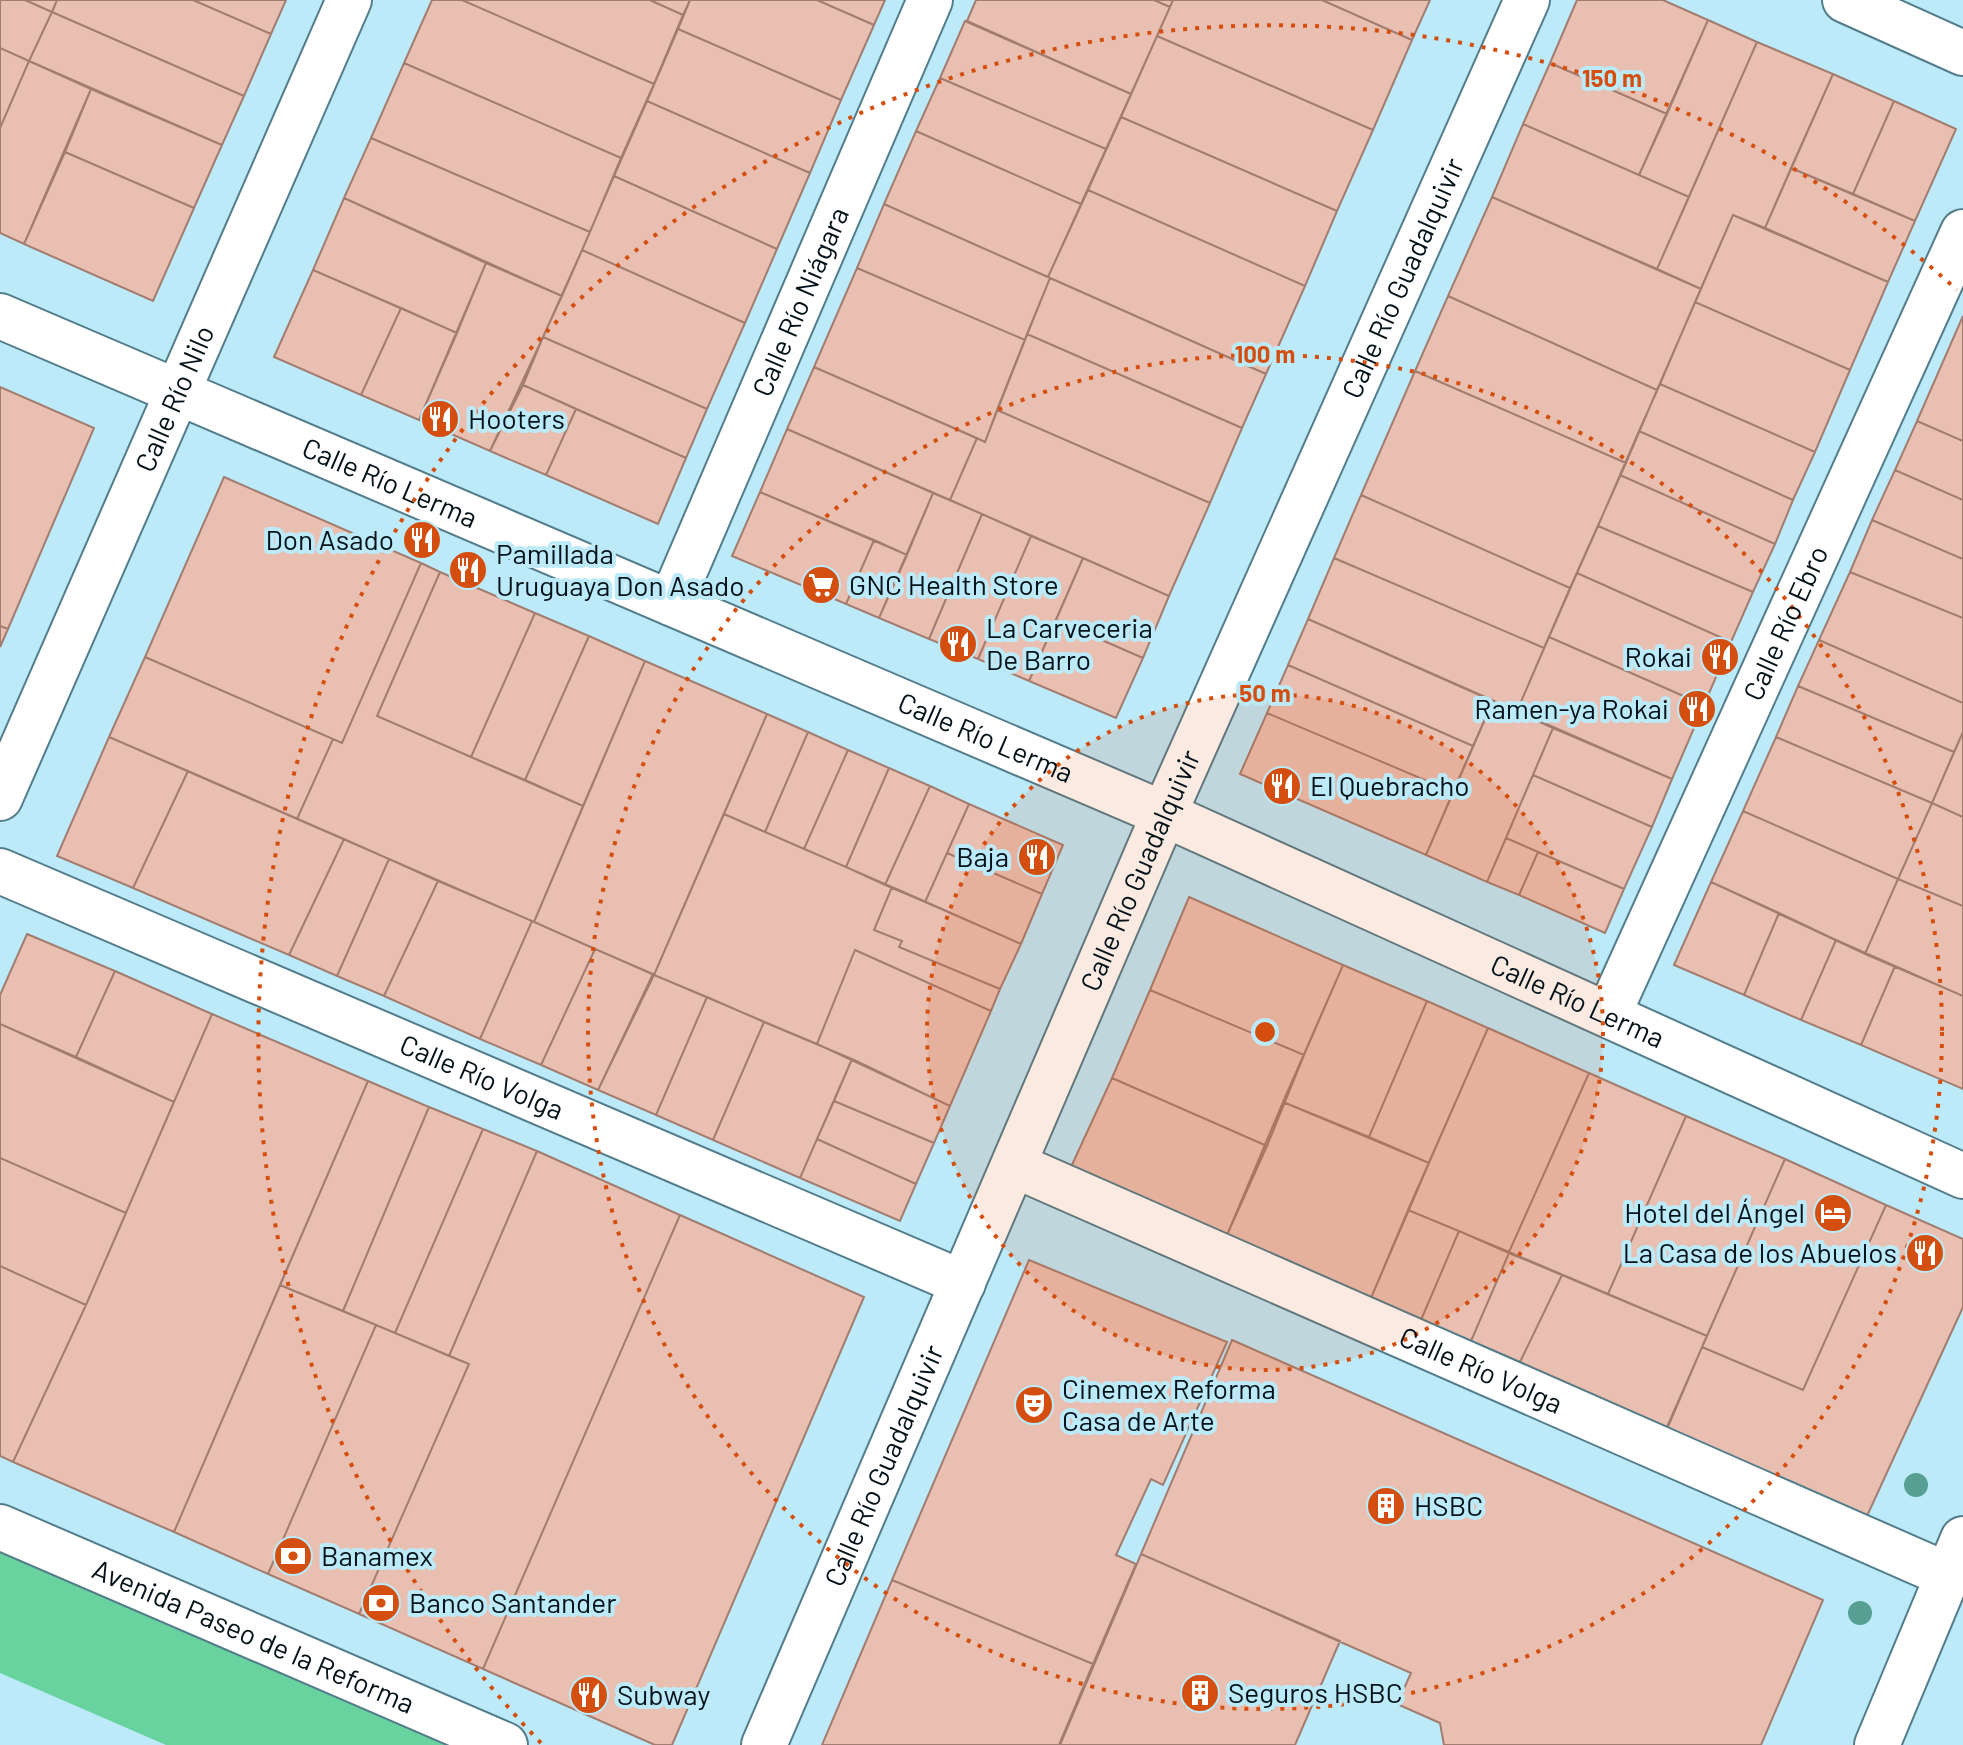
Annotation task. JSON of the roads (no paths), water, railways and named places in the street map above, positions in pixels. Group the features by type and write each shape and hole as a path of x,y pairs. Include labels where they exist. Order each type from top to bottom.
{"street":[{"name":"Calle Río Nilo","path":"0,798 349,0"},
{"name":"Calle Río Niágara","path":"671,603 930,0"},
{"name":"Calle Río Guadalquivir","path":"764,1745 1164,814 1527,0"},
{"path":"1845,0 1963,53"},
{"name":"Calle Río Ebro","path":"1609,1013 1963,232"},
{"name":"Calle Río Lerma","path":"0,316 1164,814 1963,1176"},
{"name":"Calle Río Volga","path":"0,871 963,1283"},
{"name":"Calle Río Volga","path":"1014,1165 1955,1557"},
{"name":"Avenida Paseo de la Reforma","path":"0,1527 505,1745"},
{"path":"1877,1745 1955,1557"}],"place":[{"name":"Hooters","path":"440,419"},
{"name":"Don Asado","path":"422,540"},
{"name":"Pamillada Uruguaya Don Asado","path":"468,570"},
{"name":"GNC Health Store","path":"821,585"},
{"name":"La Carveceria De Barro","path":"958,644"},
{"name":"Rokai","path":"1720,657"},
{"name":"Ramen-ya Rokai","path":"1697,709"},
{"name":"El Quebracho","path":"1282,786"},
{"name":"Baja","path":"1037,857"},
{"name":"Hotel del Ángel","path":"1833,1213"},
{"name":"La Casa de los Abuelos","path":"1925,1253"},
{"name":"Cinemex Reforma Casa de Arte","path":"1034,1405"},
{"name":"HSBC","path":"1386,1506"},
{"name":"Banamex","path":"293,1556"},
{"name":"Banco Santander","path":"381,1603"},
{"name":"Seguros HSBC","path":"1200,1693"},
{"name":"Subway","path":"589,1695"}]}
